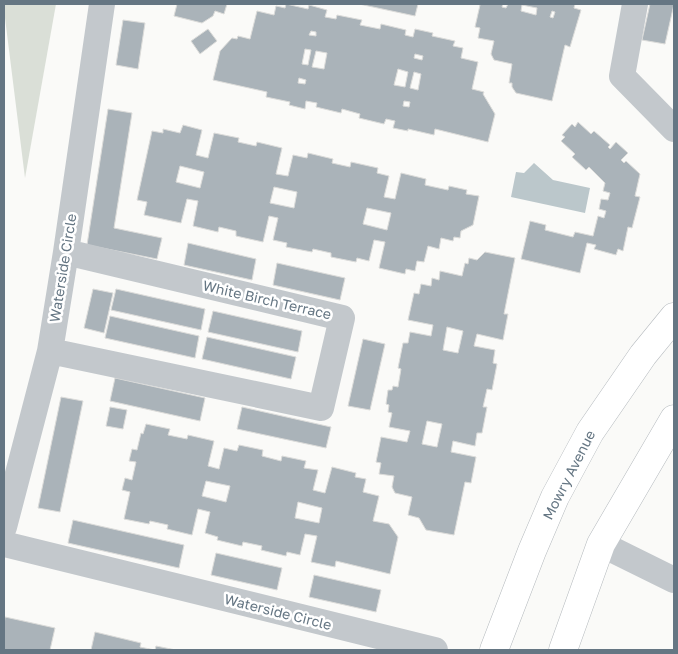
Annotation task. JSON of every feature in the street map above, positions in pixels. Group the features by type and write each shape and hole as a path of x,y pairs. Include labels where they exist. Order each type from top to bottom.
{"main road":[{"name":"Mowry Avenue","path":"494,650 555,498 590,432 643,355 674,317"},
{"path":"563,650 602,544 674,419"}],"street":[{"name":"Waterside Circle","path":"4,527 50,351 102,4"},
{"path":"635,4 622,76 674,129"},
{"name":"White Birch Terrace","path":"50,351 321,408 342,318 66,252"},
{"name":"Waterside Circle","path":"4,544 435,650"},
{"path":"602,544 674,580"}],"shaded area":[{"path":"4,4 56,4 25,178 4,10"},
{"path":"534,163 553,180 590,188 585,213 511,197 516,172 524,173"}],"building":[{"path":"177,4 227,4 224,14 215,11 213,16 202,23 174,16"},
{"path":"286,4 308,9 309,5 327,10 325,17 336,19 337,15 362,20 360,25 380,29 381,24 406,30 405,35 413,37 415,29 433,33 432,36 455,41 453,46 463,48 461,58 478,62 472,89 484,92 483,94 495,114 488,142 435,129 434,135 408,129 408,131 393,128 395,121 386,119 384,124 359,118 360,114 342,109 341,113 316,107 317,103 306,101 305,109 289,105 290,102 266,97 267,92 213,80 220,51 232,38 237,39 238,36 250,39 257,11 274,15 276,6 285,8","holes":["311,31 316,32 316,36 309,35","305,49 311,50 308,65 302,64","316,51 327,53 324,69 312,67","415,54 423,56 422,60 414,58","398,69 408,72 405,87 394,85","414,72 421,74 418,90 410,88","299,78 306,80 305,84 298,83","404,101 410,102 409,107 403,106"]},
{"path":"359,4 418,4 415,16"},
{"path":"477,4 503,4 502,7 506,8 508,4 575,4 574,8 581,10 570,47 565,45 552,101 516,93 512,83 509,83 512,64 494,60 491,54 494,41 478,38 480,28 475,27 480,5","holes":["522,5 537,8 536,15 521,11","552,11 555,12 553,18 550,17"]},
{"path":"650,4 674,4 665,44 642,40"},
{"path":"123,20 145,23 138,69 116,65"},
{"path":"208,29 217,41 200,54 191,41"},
{"path":"108,109 132,113 114,228 162,238 157,259 87,245"},
{"path":"578,122 591,134 594,131 610,145 608,147 610,149 616,142 628,153 621,160 624,163 626,161 640,174 635,196 640,197 632,228 628,227 623,251 618,249 616,255 594,249 596,245 587,243 580,273 521,259 530,221 546,225 545,230 573,237 575,232 593,236 598,216 604,218 606,211 599,209 601,199 608,200 610,193 603,191 605,183 589,167 586,170 572,157 575,154 561,141 565,137 562,135 572,124 575,127"},
{"path":"183,125 202,130 196,155 208,158 214,133 239,138 238,142 256,146 257,142 282,148 276,174 288,176 293,155 307,158 308,153 333,159 332,163 350,167 351,162 378,168 377,173 389,176 384,197 395,199 401,173 426,179 425,185 448,190 449,186 467,190 466,194 479,196 473,225 461,231 460,238 454,237 453,241 441,238 439,249 428,246 424,262 417,261 415,271 406,269 405,274 379,268 385,242 374,240 369,261 357,258 356,262 331,257 331,253 313,249 312,252 286,247 287,243 273,240 278,218 269,216 263,242 236,236 236,231 219,227 218,232 193,226 198,201 187,199 181,223 144,215 147,202 137,200 152,131 163,133 163,129 180,133","holes":["180,166 204,172 200,188 176,182","274,187 297,192 294,208 270,203","367,208 391,213 387,230 363,224"]},
{"path":"188,243 256,259 252,280 184,265"},
{"path":"485,252 515,258 504,314 508,314 503,340 477,334 474,346 495,350 493,363 497,364 492,390 487,389 483,407 487,407 482,433 477,433 475,446 453,441 451,452 476,457 471,483 465,482 454,535 426,530 419,518 408,515 412,497 395,493 392,487 394,476 379,474 381,463 376,462 381,437 407,442 410,431 389,427 392,413 388,412 389,405 386,404 388,390 392,390 393,386 398,387 401,369 398,368 403,343 408,343 410,332 431,336 433,325 408,320 414,293 419,294 421,284 431,286 432,278 439,280 440,271 462,276 465,263 468,264 469,258 477,260","holes":["447,327 463,331 458,353 443,350","427,421 442,424 437,447 422,444"]},
{"path":"277,263 345,278 340,300 273,285"},
{"path":"93,289 113,293 104,333 84,328"},
{"path":"116,289 205,309 201,330 111,310"},
{"path":"213,311 302,331 298,352 208,332"},
{"path":"110,316 199,336 195,358 105,338"},
{"path":"207,337 296,357 291,379 202,359"},
{"path":"363,339 385,344 370,410 348,406"},
{"path":"115,378 205,398 200,421 110,401"},
{"path":"61,397 83,401 60,512 38,508"},
{"path":"110,407 127,410 123,429 106,426"},
{"path":"242,407 331,427 326,448 237,429"},
{"path":"146,424 170,429 168,435 187,439 188,435 214,441 208,466 219,469 224,448 237,451 239,445 263,450 262,456 281,461 282,456 306,461 304,468 318,470 313,490 325,493 332,467 356,473 355,477 366,479 363,492 379,496 373,521 389,524 398,537 390,574 336,561 335,567 311,562 317,536 305,534 300,555 287,552 286,556 261,550 262,546 243,542 242,546 217,540 218,537 205,533 210,512 198,509 192,535 167,529 168,525 150,521 149,524 124,519 130,492 122,490 125,478 132,480 136,462 129,461 132,449 137,450 141,433 143,434","holes":["206,481 230,486 226,502 202,496","298,502 322,508 319,523 295,518"]},
{"path":"73,520 184,545 179,568 68,543"},
{"path":"216,553 282,568 277,590 211,575"},
{"path":"314,575 381,590 376,612 309,597"},
{"path":"5,617 55,628 50,650 4,650"},
{"path":"95,632 141,643 140,647 155,650 91,650"},
{"path":"156,646 176,650 155,650"}]}
